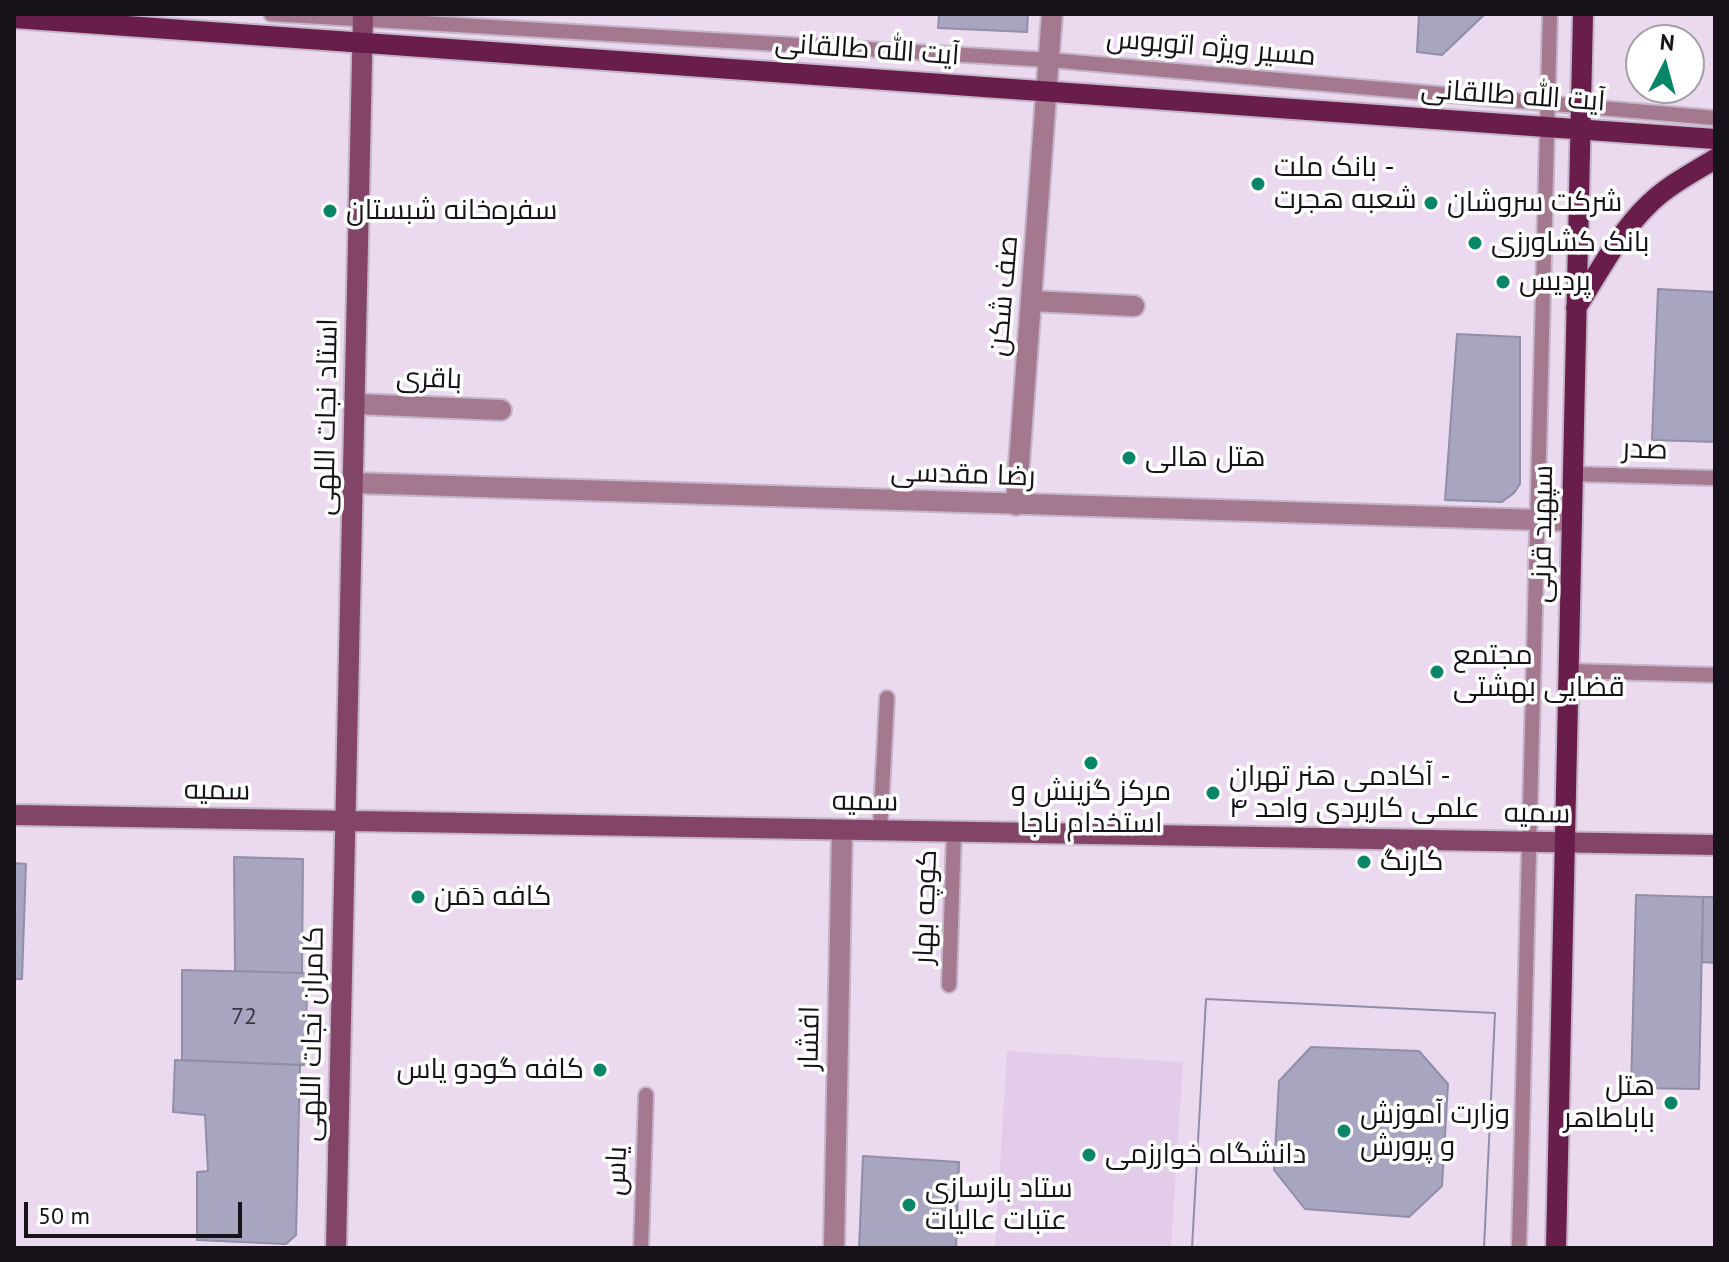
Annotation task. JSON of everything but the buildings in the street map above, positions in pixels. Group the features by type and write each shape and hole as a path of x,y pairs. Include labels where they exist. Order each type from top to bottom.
{"main road":[{"name":"سپهبد قرنی","path":"1556,1248 1583,14"},
{"name":"استاد نجات اللهی","path":"347,821 363,17"},
{"name":"آیت الله طالقانی","path":"14,18 1048,91 1547,115 1715,139"},
{"path":"1576,308 1632,222 1674,184 1715,159"},
{"name":"سمیه","path":"14,815 1715,845"},
{"name":"کامران نجات اللهی","path":"336,1248 347,821"}],"street":[{"name":"صف شکن","path":"1016,505 1052,14"},
{"path":"1032,301 1134,306"},
{"name":"باقری","path":"355,404 501,410"},
{"name":"رضا مقدسی","path":"354,483 1572,521"},
{"name":"افشار","path":"834,1248 842,830"}],"lane":[{"name":"مسیر ویژه اتوبوس","path":"271,14 363,17 1050,60 1547,115"},
{"path":"1519,1248 1550,14"},
{"path":"1581,118 1715,118"},
{"name":"صدر","path":"1573,474 1715,478"},
{"path":"1569,671 1715,675"},
{"path":"880,830 887,698"},
{"name":"کوچه بهار","path":"949,985 954,832"},
{"name":"یاس","path":"641,1248 646,1095"}],"shaded area":[{"name":"دانشگاه خوارزمی","path":"1007,1051 1183,1062 1171,1248 995,1248"}],"place":[{"name":"بانک ملت - شعبه هجرت","path":"1258,184"},
{"name":"شرکت سروشان","path":"1431,203"},
{"name":"سفره‌خانه شبستان","path":"330,211"},
{"name":"بانک کشاورزی","path":"1475,243"},
{"name":"پردیس","path":"1503,282"},
{"name":"هتل هالی","path":"1129,458"},
{"name":"مجتمع قضایی بهشتی","path":"1437,672"},
{"name":"مرکز گزینش و استخدام ناجا","path":"1091,763"},
{"name":"آکادمی هنر تهران - علمی کاربردی واحد ۴","path":"1213,793"},
{"name":"کارنگ","path":"1364,862"},
{"name":"کافه دَمَن","path":"418,897"},
{"name":"کافه گودو یاس","path":"600,1070"},
{"name":"هتل باباطاهر","path":"1671,1103"},
{"name":"وزارت آموزش و پرورش","path":"1344,1131"},
{"name":"دانشگاه خوارزمی","path":"1089,1155"},
{"name":"ستاد بازسازی عتبات عالیات","path":"909,1205"}]}
